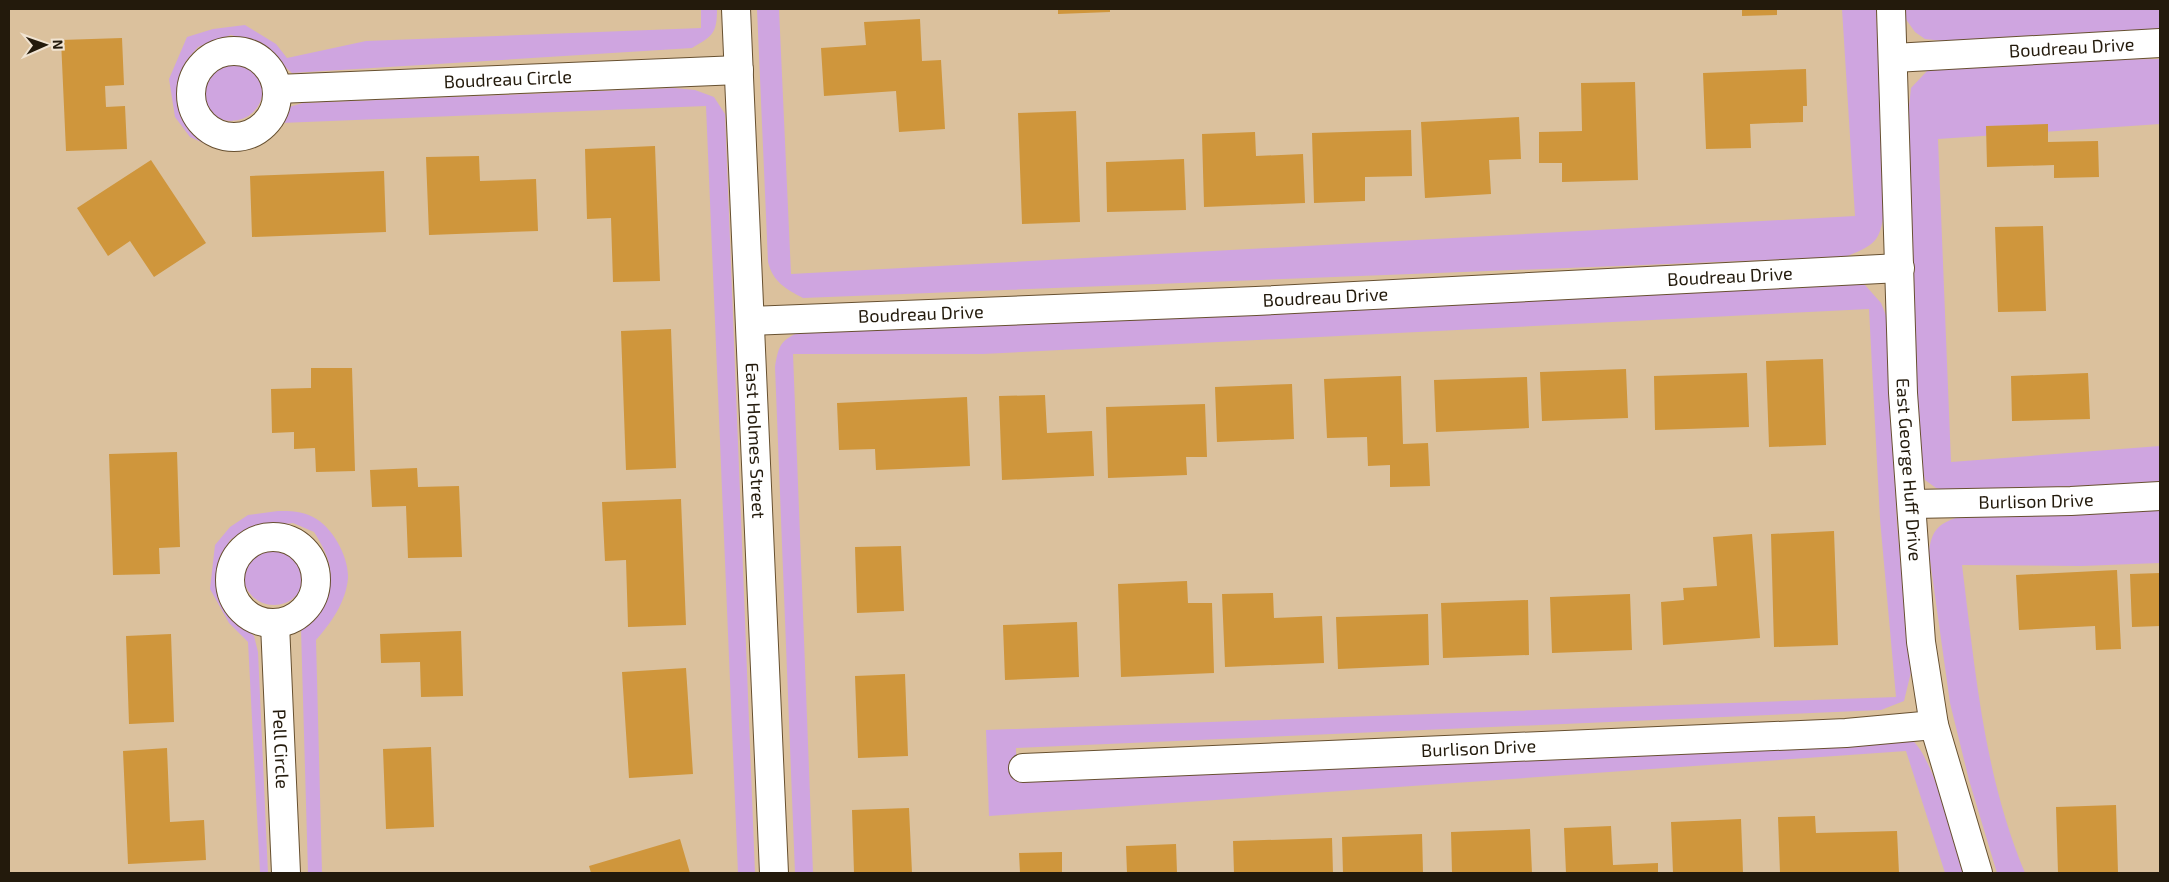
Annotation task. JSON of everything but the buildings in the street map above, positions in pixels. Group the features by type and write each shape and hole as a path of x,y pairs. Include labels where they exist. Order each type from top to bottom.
{"street":[{"name":"East Holmes Street","path":"736,9 774,873"},
{"name":"East George Huff Drive","path":"1891,9 1903,393 1921,642 1934,725 1978,873"},
{"name":"Boudreau Drive","path":"1894,58 2160,43"},
{"name":"Boudreau Circle","path":"277,89 739,70"},
{"name":"Boudreau Drive","path":"751,321 1256,301 1900,268"},
{"name":"Burlison Drive","path":"1912,504 2071,501 2160,496"},
{"name":"Pell Circle","path":"275,624 286,873"},
{"name":"Burlison Drive","path":"1023,768 1846,732 1934,725"}],"shaded area":[{"path":"701,9 717,9 715,29 709,37 692,48 292,73 257,42 231,35 198,47 186,61 181,73 180,96 193,124 214,139 228,142 246,138 263,130 282,109 303,103 674,88 695,90 714,97 725,114 755,873 738,873 706,106 281,123 266,140 238,148 219,150 190,137 175,117 169,79 187,37 213,29 245,25 276,44 287,58 366,41 701,28"},
{"path":"757,9 779,9 791,274 1855,216 1842,9 1876,9 1885,206 1883,218 1876,240 1845,257 803,298 777,280 768,262"},
{"path":"1904,9 2160,9 2160,31 1963,43 1925,39 1915,32 1905,18"},
{"path":"231,57 249,62 254,66 258,71 263,89 258,107 254,112 249,116 231,121 213,116 208,112 204,107 199,89 204,71 208,66 213,62"},
{"path":"2160,59 2160,124 1938,139 1951,462 2160,446 2160,483 1946,491 1936,488 1925,480 1919,452 1908,116 1911,88 1928,70 1949,62"},
{"path":"1834,282 1865,285 1881,303 1887,318 1897,524 1911,672 1904,701 1881,710 1016,748 1017,780 1912,740 1920,750 1936,782 1963,873 1945,873 1906,751 989,816 986,730 1896,697 1880,519 1869,309 983,354 793,354 813,873 795,873 775,367 782,343 790,337 804,330"},
{"path":"2160,507 2160,563 2081,566 1962,565 1977,683 1990,760 2011,836 2025,873 1997,873 1969,780 1950,703 1929,553 1932,538 1943,524 1963,516"},
{"path":"278,511 300,512 320,521 327,527 338,543 348,570 347,587 341,604 327,627 316,640 322,873 308,873 301,629 314,614 328,589 330,570 327,556 314,532 293,523 250,528 230,540 221,559 220,583 227,610 254,636 258,652 268,873 260,873 248,642 229,623 210,589 215,545 230,527 248,515"},
{"path":"268,543 280,543 296,552 303,562 305,574 303,586 296,596 280,605 268,605 257,600 248,591 243,580 243,568 248,557 257,548"}]}
